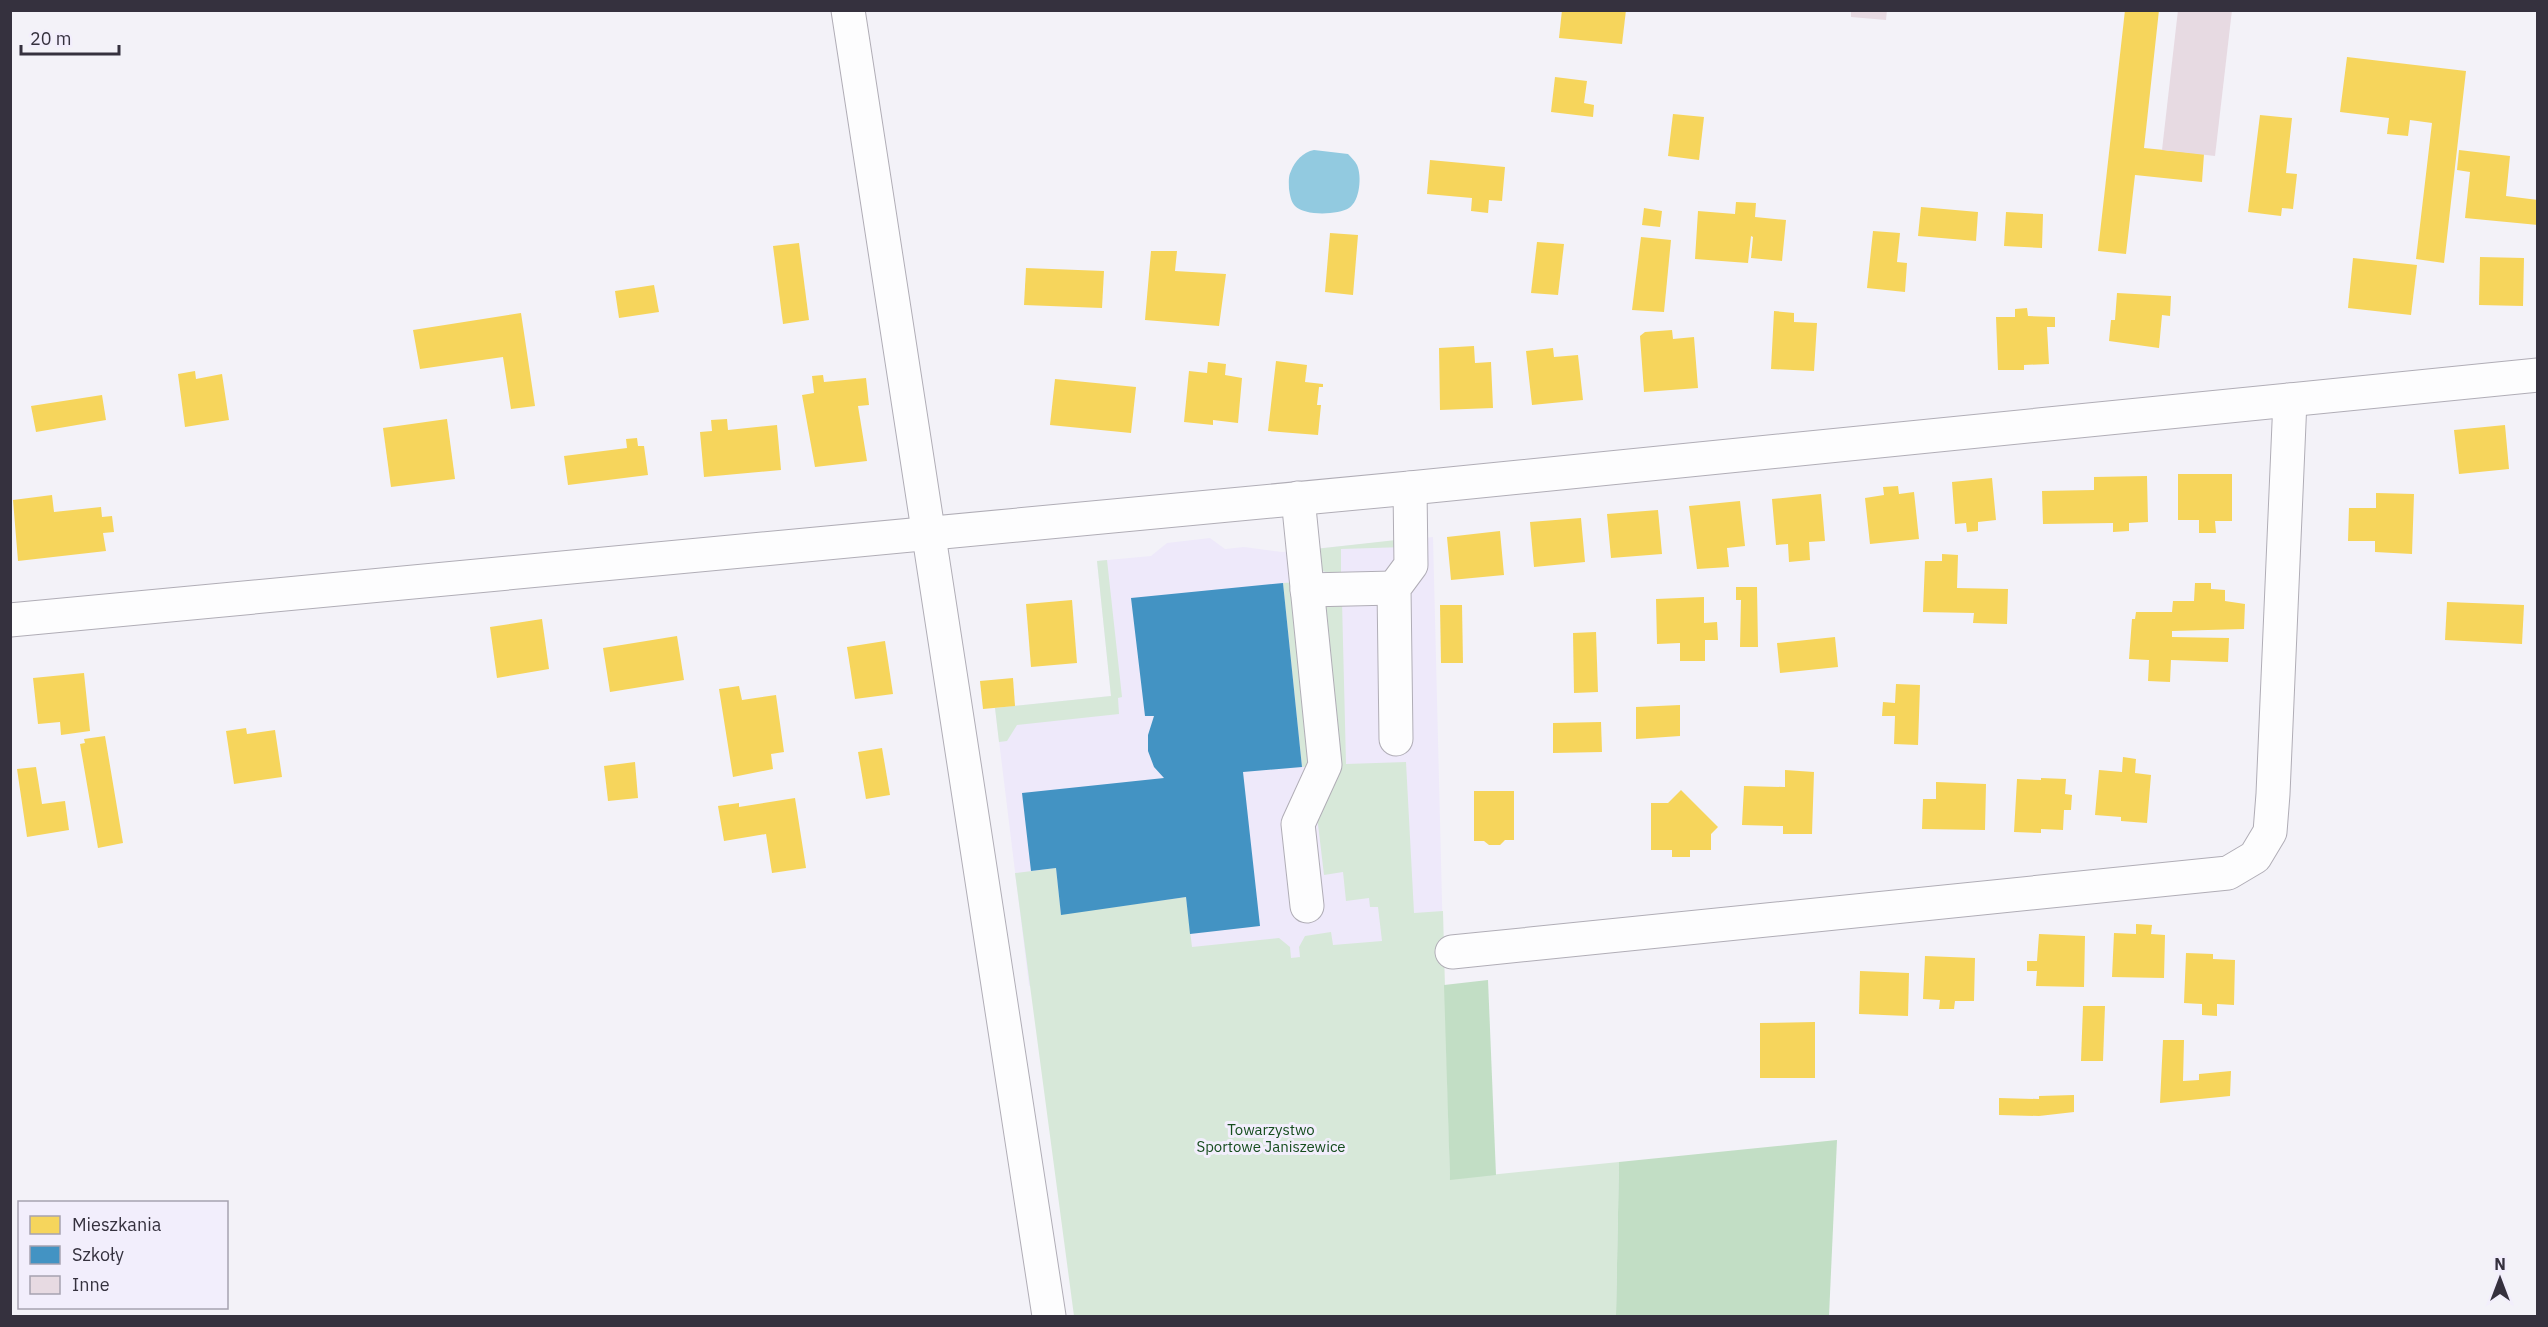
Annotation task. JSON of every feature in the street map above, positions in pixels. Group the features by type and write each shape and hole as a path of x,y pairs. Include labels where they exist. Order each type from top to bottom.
{"street":[{"path":"848,10 1049,1317"},
{"path":"10,620 1410,488 2538,375"},
{"path":"1452,952 2228,873 2255,857 2270,832 2273,794 2290,400"},
{"path":"1396,740 1394,588 1411,565 1410,488"},
{"path":"1298,498 1325,765 1298,824 1307,906"},
{"path":"1307,590 1394,588"}],"shaded area":[{"path":"1433,537 1443,942 1029,986 995,708 1111,696 1097,561 1151,556 1167,543 1210,538 1225,549 1244,547 1282,552"}],"green space":[{"path":"1405,539 1405,547 1341,549 1341,576 1322,571 1316,561 1315,549"},
{"path":"1107,560 1122,697 1118,698 1119,714 1017,725 1007,741 999,742 995,708 1111,696 1097,561"},
{"path":"1300,582 1313,766 1302,767 1283,583"},
{"name":"Towarzystwo Sportowe Janiszewice","path":"1342,601 1346,764 1406,762 1414,913 1443,911 1450,1179 1619,1162 1616,1316 1074,1316 1015,873 1056,868 1061,914 1186,897 1192,947 1279,938 1290,947 1291,958 1300,957 1299,947 1305,936 1331,932 1333,945 1382,941 1378,907 1370,907 1369,898 1346,901 1343,872 1324,875 1317,816 1325,607"},
{"path":"1488,980 1496,1175 1450,1180 1444,985"},
{"path":"1837,1140 1829,1316 1616,1316 1619,1162"}],"water":[{"path":"1314,150 1348,154 1356,164 1359,170 1359,188 1356,200 1349,208 1337,212 1313,213 1299,209 1294,204 1289,189 1290,173 1300,158"}],"building: Mieszkania":[{"path":"1562,10 1626,10 1622,44 1559,38"},
{"path":"2125,10 2159,10 2144,148 2204,154 2202,182 2135,175 2126,254 2098,251"},
{"path":"2347,57 2466,71 2444,263 2416,259 2432,123 2410,120 2408,136 2387,134 2389,118 2340,112"},
{"path":"1555,77 1587,81 1584,103 1594,105 1593,117 1551,112"},
{"path":"1673,114 1704,117 1699,160 1668,156"},
{"path":"2260,115 2292,118 2286,173 2297,174 2293,209 2282,208 2281,216 2248,212"},
{"path":"2459,150 2510,156 2506,196 2538,200 2538,225 2465,218 2470,172 2457,170"},
{"path":"1430,160 1505,167 1502,201 1489,200 1488,213 1471,211 1472,198 1427,194"},
{"path":"1736,202 1756,203 1755,217 1786,220 1782,261 1751,258 1753,237 1751,236 1748,263 1695,259 1698,211 1735,214"},
{"path":"1921,207 1978,212 1976,241 1918,236"},
{"path":"1644,208 1662,211 1660,227 1642,225"},
{"path":"2006,212 2043,214 2042,248 2004,246"},
{"path":"1873,231 1900,233 1897,262 1907,263 1905,292 1867,288"},
{"path":"1330,233 1358,235 1353,295 1325,292"},
{"path":"1641,237 1671,240 1664,312 1632,310"},
{"path":"1537,242 1564,244 1558,295 1531,293"},
{"path":"799,243 809,320 783,324 773,246"},
{"path":"1151,251 1177,251 1175,271 1226,274 1219,326 1145,320"},
{"path":"2480,257 2524,258 2523,306 2479,305"},
{"path":"2353,258 2417,265 2411,315 2348,308"},
{"path":"1026,268 1104,271 1102,308 1024,305"},
{"path":"654,285 659,312 619,318 615,291"},
{"path":"2117,293 2171,296 2170,316 2162,315 2159,348 2109,341 2111,320 2115,320"},
{"path":"2027,308 2028,316 2055,317 2055,327 2047,327 2049,364 2024,365 2024,370 1998,370 1996,317 2015,317 2015,309"},
{"path":"1774,311 1794,313 1794,322 1817,323 1814,371 1771,369"},
{"path":"521,313 535,406 511,409 503,357 420,369 413,330"},
{"path":"1672,330 1673,339 1694,337 1698,388 1644,392 1640,336 1645,332"},
{"path":"1474,346 1475,363 1491,362 1493,408 1440,410 1439,348"},
{"path":"1553,348 1554,357 1578,355 1583,400 1532,405 1526,351"},
{"path":"1276,361 1307,365 1305,382 1323,384 1323,387 1319,387 1317,405 1321,405 1318,435 1268,431"},
{"path":"1208,362 1226,364 1225,375 1242,378 1238,423 1213,420 1213,425 1184,422 1189,371 1207,373"},
{"path":"195,371 196,379 222,374 229,420 185,427 178,374"},
{"path":"823,375 824,382 866,378 869,405 858,406 867,461 815,467 802,395 814,393 812,376"},
{"path":"1055,379 1136,387 1131,433 1050,425"},
{"path":"102,395 106,420 36,432 31,406"},
{"path":"447,419 455,479 391,487 383,428"},
{"path":"727,419 728,430 777,425 781,470 704,477 700,432 712,431 711,420"},
{"path":"2505,425 2509,469 2459,474 2454,430"},
{"path":"637,438 638,446 644,446 648,475 568,485 564,456 627,448 626,439"},
{"path":"2178,474 2232,474 2232,521 2215,521 2216,533 2199,533 2199,520 2178,520"},
{"path":"2147,476 2148,522 2129,523 2129,531 2113,532 2113,523 2043,524 2042,491 2094,490 2094,477"},
{"path":"1992,478 1996,520 1978,522 1978,531 1967,532 1966,523 1955,524 1952,482"},
{"path":"1898,486 1899,494 1914,492 1919,539 1870,544 1865,498 1884,495 1883,487"},
{"path":"2376,493 2414,494 2412,554 2375,552 2375,541 2348,541 2349,508 2376,508"},
{"path":"1821,494 1825,541 1809,542 1810,560 1789,562 1788,544 1776,545 1772,499"},
{"path":"52,495 54,512 101,507 102,517 112,516 114,532 103,533 106,551 18,561 13,500"},
{"path":"1740,501 1745,546 1727,548 1729,567 1697,569 1689,506"},
{"path":"1658,510 1662,554 1611,558 1607,514"},
{"path":"1581,518 1585,562 1534,567 1530,522"},
{"path":"1500,531 1504,575 1451,580 1447,537"},
{"path":"1942,554 1958,555 1957,588 2008,589 2007,624 1973,623 1974,613 1923,612 1925,561 1942,561"},
{"path":"2195,583 2211,583 2211,589 2225,590 2225,601 2245,604 2244,629 2172,631 2172,637 2229,638 2228,662 2171,660 2170,682 2148,681 2149,660 2129,659 2132,619 2135,619 2136,612 2172,612 2173,601 2194,601"},
{"path":"1736,587 1757,587 1758,647 1740,647 1741,600 1736,600"},
{"path":"1704,597 1704,623 1717,622 1718,640 1705,640 1705,661 1680,661 1680,643 1657,644 1656,599"},
{"path":"1072,600 1077,663 1031,667 1026,604"},
{"path":"2447,602 2524,605 2522,644 2445,640"},
{"path":"1440,605 1462,605 1463,663 1441,663"},
{"path":"542,619 549,669 497,678 490,627"},
{"path":"1596,632 1598,692 1574,693 1573,633"},
{"path":"677,636 684,680 610,692 603,648"},
{"path":"1835,637 1838,667 1780,673 1777,643"},
{"path":"885,641 893,694 855,699 847,647"},
{"path":"84,673 90,731 61,735 60,722 38,724 33,678"},
{"path":"1013,678 1015,706 983,709 980,681"},
{"path":"1896,684 1920,685 1918,745 1894,744 1895,716 1882,716 1883,702 1895,703"},
{"path":"739,686 742,700 776,695 784,752 771,754 773,769 733,777 719,689"},
{"path":"1680,705 1680,736 1636,739 1636,707"},
{"path":"1601,722 1602,752 1553,753 1553,723"},
{"path":"246,728 247,734 275,730 282,777 234,784 226,731"},
{"path":"105,736 123,843 98,848 80,744 85,743 84,739"},
{"path":"882,748 890,795 866,799 858,752"},
{"path":"2123,757 2136,759 2135,773 2151,775 2147,823 2121,821 2121,817 2095,815 2099,770 2122,772"},
{"path":"635,762 638,798 608,801 604,766"},
{"path":"36,767 42,804 65,801 69,830 27,837 17,769"},
{"path":"1785,770 1814,772 1812,834 1783,834 1783,826 1742,825 1744,786 1785,787"},
{"path":"2041,778 2066,779 2065,794 2072,795 2071,810 2064,810 2063,830 2041,829 2041,833 2014,832 2017,779 2041,780"},
{"path":"1936,782 1986,784 1985,830 1922,829 1923,799 1936,799"},
{"path":"1681,790 1718,827 1711,834 1711,850 1690,850 1690,857 1672,857 1672,850 1651,850 1651,803 1668,803"},
{"path":"1474,791 1514,791 1514,840 1505,840 1500,845 1474,841"},
{"path":"795,798 806,868 772,873 766,834 724,841 718,806 739,803 739,807"},
{"path":"2136,924 2152,925 2151,934 2165,935 2164,978 2112,977 2114,933 2136,934"},
{"path":"2039,934 2085,936 2084,987 2036,986 2037,971 2027,971 2027,961 2037,961"},
{"path":"2186,953 2213,954 2213,959 2235,960 2234,1005 2217,1004 2217,1016 2202,1015 2202,1004 2184,1003"},
{"path":"1925,956 1975,958 1974,1001 1955,1001 1954,1009 1939,1009 1940,1000 1923,999"},
{"path":"1860,971 1909,973 1908,1016 1859,1014"},
{"path":"2083,1006 2105,1006 2103,1061 2081,1061"},
{"path":"1815,1022 1815,1078 1760,1078 1760,1023"},
{"path":"2163,1040 2184,1040 2183,1081 2199,1080 2199,1074 2231,1071 2230,1096 2160,1103"},
{"path":"2074,1095 2074,1112 2039,1116 1999,1115 1999,1098 2039,1099 2039,1096"}],"building: Szkoły":[{"path":"1283,583 1302,767 1243,772 1260,926 1190,934 1186,897 1061,915 1056,868 1031,871 1022,793 1164,778 1154,767 1148,751 1148,735 1154,716 1145,716 1131,598"}],"building: Inne":[{"path":"1851,10 1887,10 1886,20 1851,17"},
{"path":"2178,10 2232,10 2215,156 2162,150"}]}
